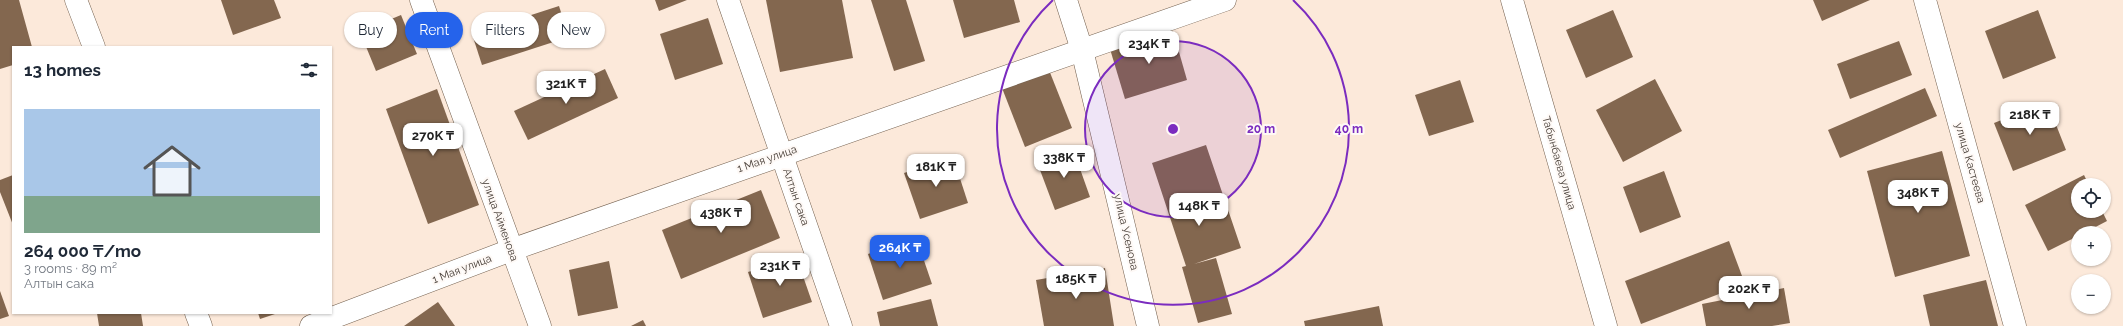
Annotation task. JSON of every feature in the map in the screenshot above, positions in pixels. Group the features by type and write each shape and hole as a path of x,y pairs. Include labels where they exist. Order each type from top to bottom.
{"street":[{"path":"76,0 94,46"},
{"name":"улица Айменова","path":"421,0 540,326"},
{"name":"Алтын сака","path":"728,0 841,326"},
{"name":"улица Усенова","path":"1066,0 1082,50 1148,326"},
{"name":"1 Мая улица","path":"311,326 511,250 781,154 1225,0"},
{"name":"Табынбаева улица","path":"1512,0 1606,326"},
{"name":"улица Кастеева","path":"1925,0 2016,326"},
{"path":"196,314 201,326"}],"building":[{"path":"0,0 19,0 32,46 12,46 12,65 0,69"},
{"path":"221,0 274,0 281,18 233,35"},
{"path":"655,0 687,0 659,11"},
{"path":"766,0 842,0 853,58 780,72"},
{"path":"871,0 906,0 925,61 894,71"},
{"path":"953,0 1014,0 1020,22 964,38"},
{"path":"1813,0 1870,0 1822,21"},
{"path":"559,6 561,12 547,12 547,44 539,47 539,12"},
{"path":"1613,10 1633,57 1586,78 1566,30"},
{"path":"2038,10 2056,58 2003,79 1985,31"},
{"path":"401,15 405,25 405,48 415,48 417,54 376,71 367,48 397,48 397,17"},
{"path":"708,18 723,64 675,80 660,34"},
{"path":"1173,31 1187,80 1125,99 1110,49"},
{"path":"1899,41 1912,75 1850,99 1837,64"},
{"path":"477,48 535,48 482,65"},
{"path":"605,69 618,98 528,140 514,111"},
{"path":"1049,70 1072,128 1025,147 1002,88"},
{"path":"1655,79 1682,131 1623,162 1596,110"},
{"path":"1460,80 1474,122 1429,136 1415,95"},
{"path":"1925,88 1937,116 1840,158 1828,130"},
{"path":"437,89 479,205 428,224 386,109"},
{"path":"2047,102 2066,150 2013,171 1994,123"},
{"path":"1206,145 1241,248 1194,264 1216,258 1232,314 1198,323 1182,267 1186,266 1152,163"},
{"path":"1073,149 1090,197 1055,210 1037,162"},
{"path":"1942,151 1970,256 1895,277 1867,171"},
{"path":"953,157 968,203 920,219 904,173"},
{"path":"1664,171 1681,217 1640,233 1623,187"},
{"path":"12,175 12,222 0,192 0,180"},
{"path":"2084,175 2086,178 2078,178"},
{"path":"2071,182 2071,218 2106,218 2107,221 2097,226 2071,226 2071,240 2048,251 2025,205"},
{"path":"761,190 780,238 681,279 662,230"},
{"path":"916,237 932,284 883,300 868,254"},
{"path":"1729,241 1745,284 1641,324 1625,281"},
{"path":"796,256 812,302 763,318 748,272"},
{"path":"609,261 618,308 578,316 569,270"},
{"path":"1105,268 1114,326 1044,326 1036,280"},
{"path":"1986,280 1998,326 1930,326 1923,295"},
{"path":"1784,288 1790,323 1772,326 1706,326 1702,304"},
{"path":"0,291 9,316 0,319"},
{"path":"931,299 938,326 880,326 877,312"},
{"path":"438,302 455,326 404,326"},
{"path":"1379,306 1383,326 1305,326 1304,321"},
{"path":"97,314 141,314 143,326 99,326"},
{"path":"258,314 275,314 260,319"},
{"path":"643,320 646,326 631,326"}]}
